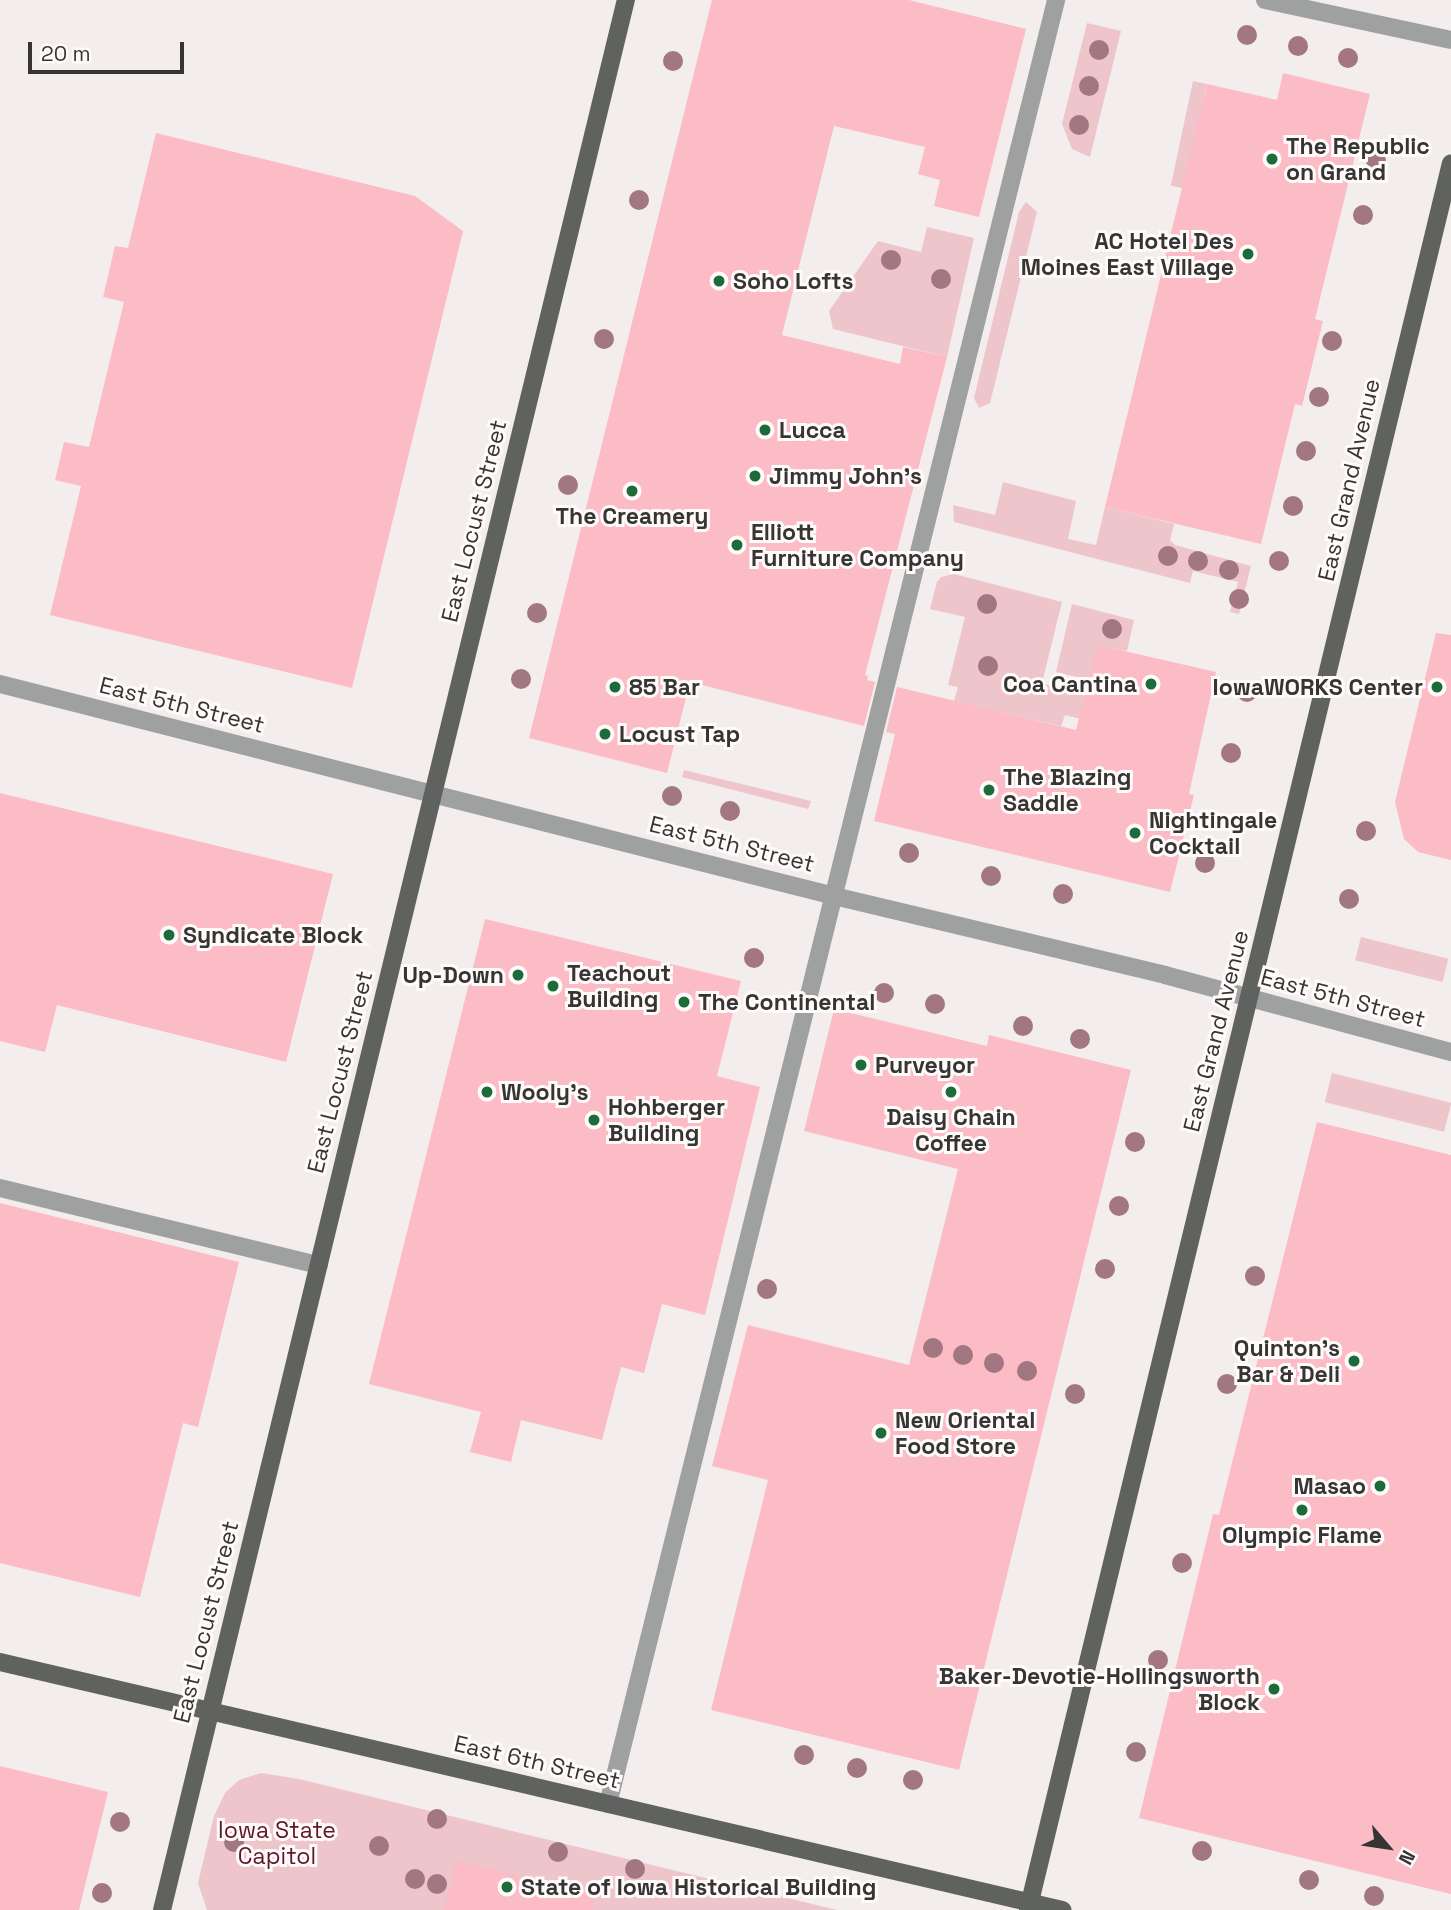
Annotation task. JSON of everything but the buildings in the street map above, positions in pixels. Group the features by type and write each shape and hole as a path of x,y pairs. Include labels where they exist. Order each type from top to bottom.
{"main road":[{"name":"East Locust Street","path":"162,1910 626,0"},
{"name":"East Grand Avenue","path":"1029,1906 1451,163"},
{"name":"East 6th Street","path":"0,1662 608,1804 1029,1906 1062,1910"}],"street":[{"path":"608,1804 1056,0"},
{"path":"1265,0 1451,40"},
{"name":"East 5th Street","path":"0,684 834,896 1165,975 1451,1052"},
{"path":"0,1188 319,1265"}],"green space":[{"path":"1087,23 1121,31 1090,157 1072,149 1062,124"},
{"path":"1193,81 1207,84 1184,189 1171,186"},
{"path":"1026,202 1037,212 990,403 979,408 974,398 1019,212"},
{"path":"927,227 974,238 947,357 833,329 829,311 878,241 921,252"},
{"path":"1003,482 1076,501 1068,539 1096,545 1105,507 1174,524 1170,540 1175,545 1251,566 1239,614 1230,612 1238,582 1193,571 1190,583 954,522 953,505 995,515"},
{"path":"954,574 1062,602 1042,683 1086,696 1141,734 1065,715 1061,726 954,701 958,687 948,685 965,617 930,609 937,582 941,577"},
{"path":"1072,604 1134,620 1127,651 1098,646 1090,680 1056,672"},
{"path":"684,770 811,801 808,809 682,777"},
{"path":"1361,937 1448,959 1443,982 1355,960"},
{"path":"1332,1073 1451,1103 1444,1132 1325,1102"},
{"name":"Iowa State Capitol","path":"261,1773 299,1779 837,1910 207,1910 198,1883 214,1816 225,1793 239,1780"}],"place":[{"name":"The Republic on Grand","path":"1272,159"},
{"name":"AC Hotel Des Moines East Village","path":"1248,254"},
{"name":"Soho Lofts","path":"719,281"},
{"name":"Lucca","path":"765,430"},
{"name":"Jimmy John's","path":"755,476"},
{"name":"The Creamery","path":"632,491"},
{"name":"Elliott Furniture Company","path":"737,545"},
{"name":"Coa Cantina","path":"1151,684"},
{"name":"85 Bar","path":"615,687"},
{"name":"IowaWORKS Center","path":"1437,687"},
{"name":"Locust Tap","path":"605,734"},
{"name":"The Blazing Saddle","path":"989,790"},
{"name":"Nightingale Cocktail","path":"1135,833"},
{"name":"Syndicate Block","path":"169,935"},
{"name":"Up-Down","path":"518,975"},
{"name":"Teachout Building","path":"553,986"},
{"name":"The Continental","path":"684,1002"},
{"name":"Purveyor","path":"861,1065"},
{"name":"Wooly's","path":"487,1092"},
{"name":"Daisy Chain Coffee","path":"951,1092"},
{"name":"Hohberger Building","path":"594,1120"},
{"name":"Quinton's Bar & Deli","path":"1354,1361"},
{"name":"New Oriental Food Store","path":"881,1433"},
{"name":"Masao","path":"1380,1486"},
{"name":"Olympic Flame","path":"1302,1510"},
{"name":"Baker-Devotie-Hollingsworth Block","path":"1274,1689"},
{"name":"State of Iowa Historical Building","path":"507,1887"}]}
